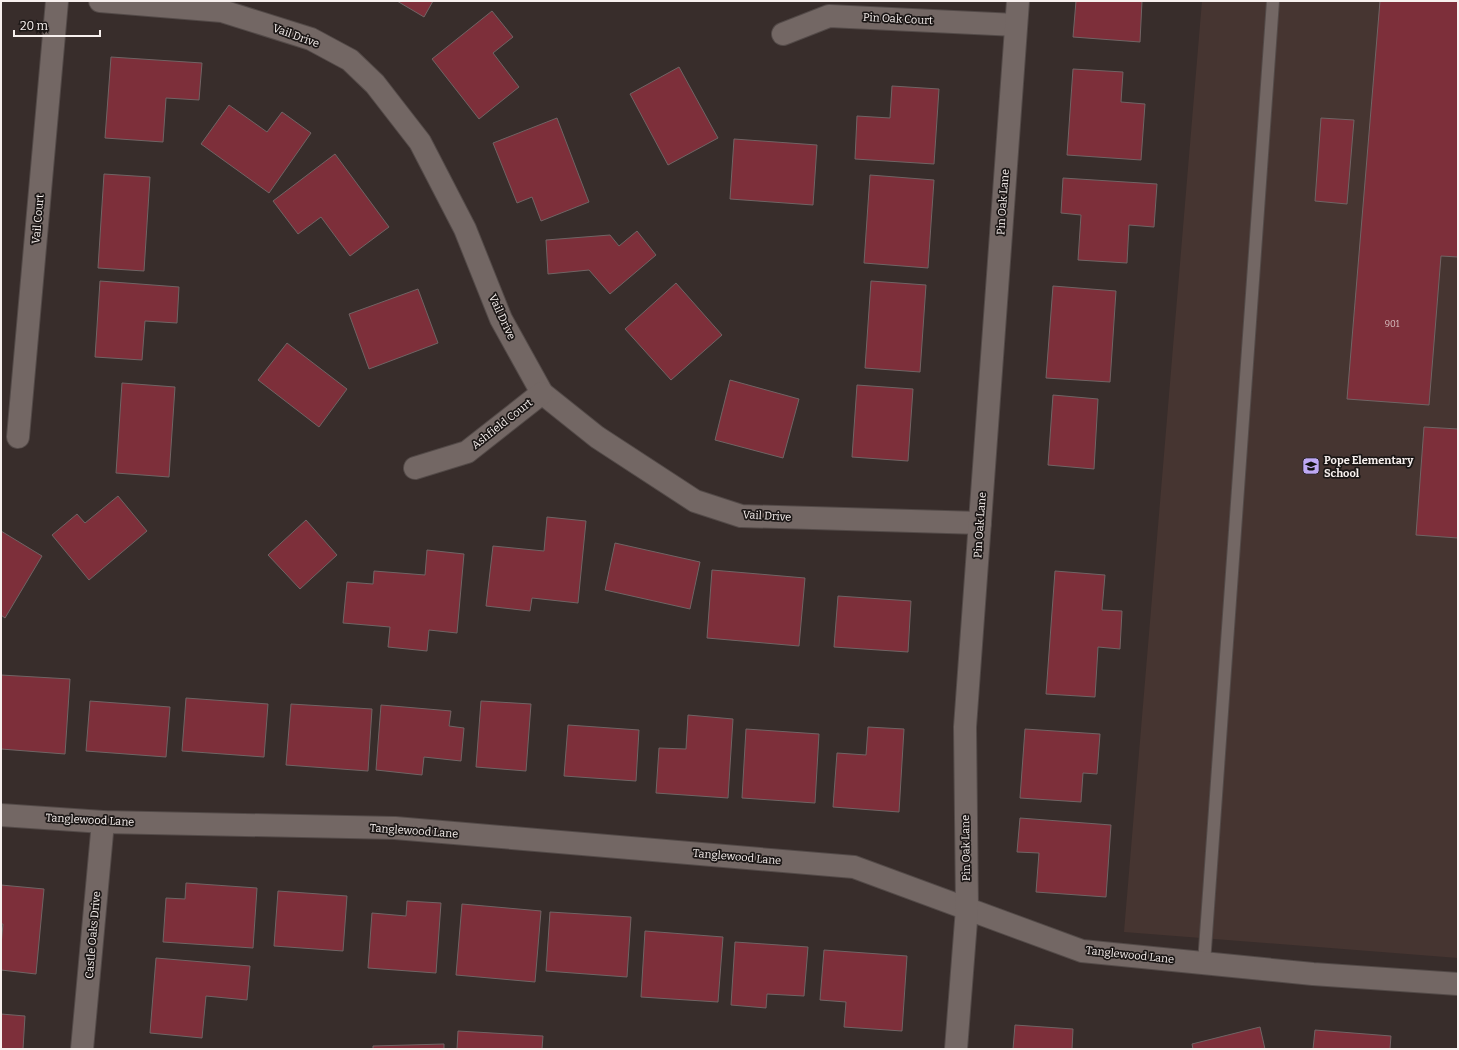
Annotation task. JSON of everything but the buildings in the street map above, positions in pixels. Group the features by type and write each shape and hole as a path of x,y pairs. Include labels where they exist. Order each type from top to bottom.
{"street":[{"name":"Vail Court","path":"18,437 57,1"},
{"name":"Vail Drive","path":"100,1 222,11 311,39 350,60 375,84 420,142 465,229 501,319 542,393 597,438 695,501 741,516 980,523"},
{"name":"Pin Oak Lane","path":"956,1049 967,908 965,727 1018,1"},
{"name":"Pin Oak Court","path":"783,34 829,16 1016,25"},
{"name":"Ashfield Court","path":"415,468 467,452 542,393"},
{"name":"Tanglewood Lane","path":"1,815 103,822 395,828 854,868 1082,951 1313,974 1458,984"},
{"name":"Castle Oaks Drive","path":"82,1049 103,822"}],"lane":[{"path":"1204,963 1273,1"}],"shaded area":[{"name":"Pope Elementary School","path":"1202,1 1458,1 1458,958 1124,932"}],"place":[{"name":"Pope Elementary School","path":"1311,466"}]}
